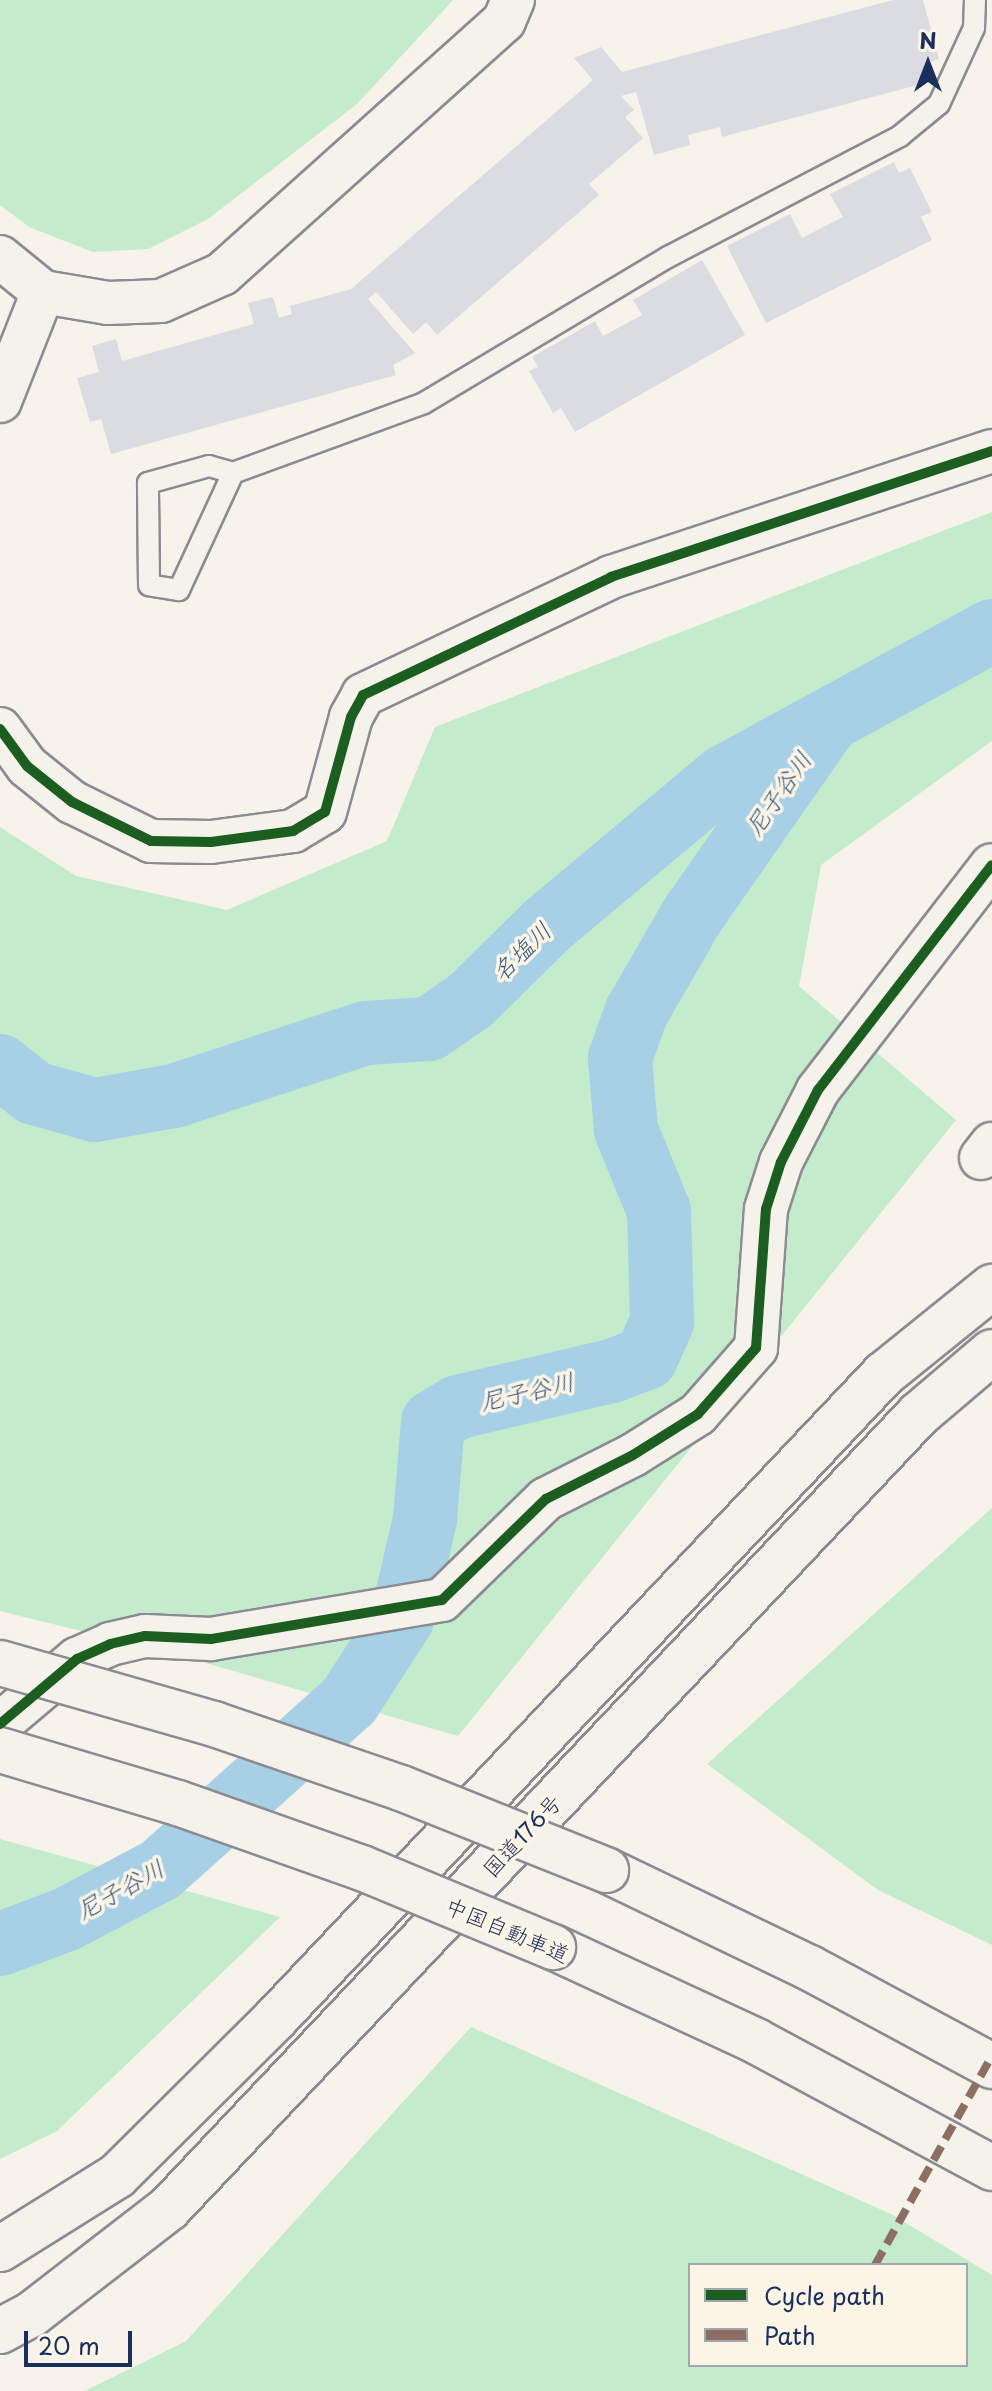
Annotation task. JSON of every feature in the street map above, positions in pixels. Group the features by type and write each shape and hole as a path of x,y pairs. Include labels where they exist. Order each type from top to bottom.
{"highway":[{"path":"0,2249 117,2176 276,2018 884,1374 992,1287"},
{"name":"国道176号","path":"0,2331 32,2314 169,2208 918,1415 992,1352"},
{"path":"0,1663 214,1724 401,1788 606,1870 810,1968 992,2066"},
{"name":"中国自動車道","path":"0,1750 178,1803 362,1868 553,1947 756,2041 992,2168"}],"street":[{"path":"0,257 43,292 108,303 161,301 222,274 504,21 513,0"},
{"path":"0,401 43,292"},
{"path":"0,729 27,766 72,802 151,841 211,842 293,831 325,812 351,717 363,695 611,577 992,451"},
{"path":"0,1724 77,1659 110,1644 145,1636 211,1639 442,1600 546,1499 633,1455 698,1414 756,1348 766,1209 781,1162 818,1090 992,865"}],"lane":[{"path":"233,473 179,590 149,585 148,483 209,466 233,473 424,403 668,257 900,136 939,104 974,28 975,0"}],"green space":[{"path":"0,0 453,0 357,104 208,219 148,249 93,252 29,227 0,205"},
{"path":"992,512 992,741 821,865 799,986 956,1120 458,1736 175,1654 0,1611 0,827 76,876 227,910 387,841 435,727"},
{"path":"992,1508 992,1945 878,1890 707,1764"},
{"path":"0,1839 280,1917 57,2131 0,2159"},
{"path":"471,2027 891,2214 992,2275 992,2391 85,2391 186,2341"}],"building":[{"path":"893,0 923,0 939,59 924,64 929,82 722,137 720,127 688,135 690,145 654,155 636,92 621,96 634,110 625,117 643,138 589,184 599,195 437,335 426,322 413,334 376,292 368,299 415,353 393,365 396,375 111,454 101,419 90,422 77,378 99,372 92,346 116,339 122,361 254,324 248,303 273,297 279,318 292,314 290,306 351,289 593,80 574,58 601,47 622,72"},
{"path":"894,162 899,173 910,168 932,212 921,217 932,240 766,323 727,246 790,214 802,238 843,217 830,194"},
{"path":"702,260 745,335 575,432 561,408 553,413 529,371 538,367 532,357 595,321 603,336 642,315 633,300"}],"waterway":[{"name":"名塩川","path":"0,1066 34,1093 95,1110 174,1096 366,1033 429,1029 471,1000 547,925 724,777 992,631"},
{"name":"尼子谷川","path":"0,1944 65,1920 160,1870 349,1701 402,1619 425,1519 433,1422 458,1407 612,1371 646,1358 662,1322 659,1211 626,1130 620,1058 636,1013 692,916 826,724"}],"marked path":[{"path":"876,2263 992,2056"}],"cycle path":[{"path":"0,729 27,766 72,802 151,841 211,842 293,831 325,812 351,717 363,695 611,577 992,451"},
{"path":"0,1724 77,1659 110,1644 145,1636 211,1639 442,1600 546,1499 633,1455 698,1414 756,1348 766,1209 781,1162 818,1090 992,865"}]}
